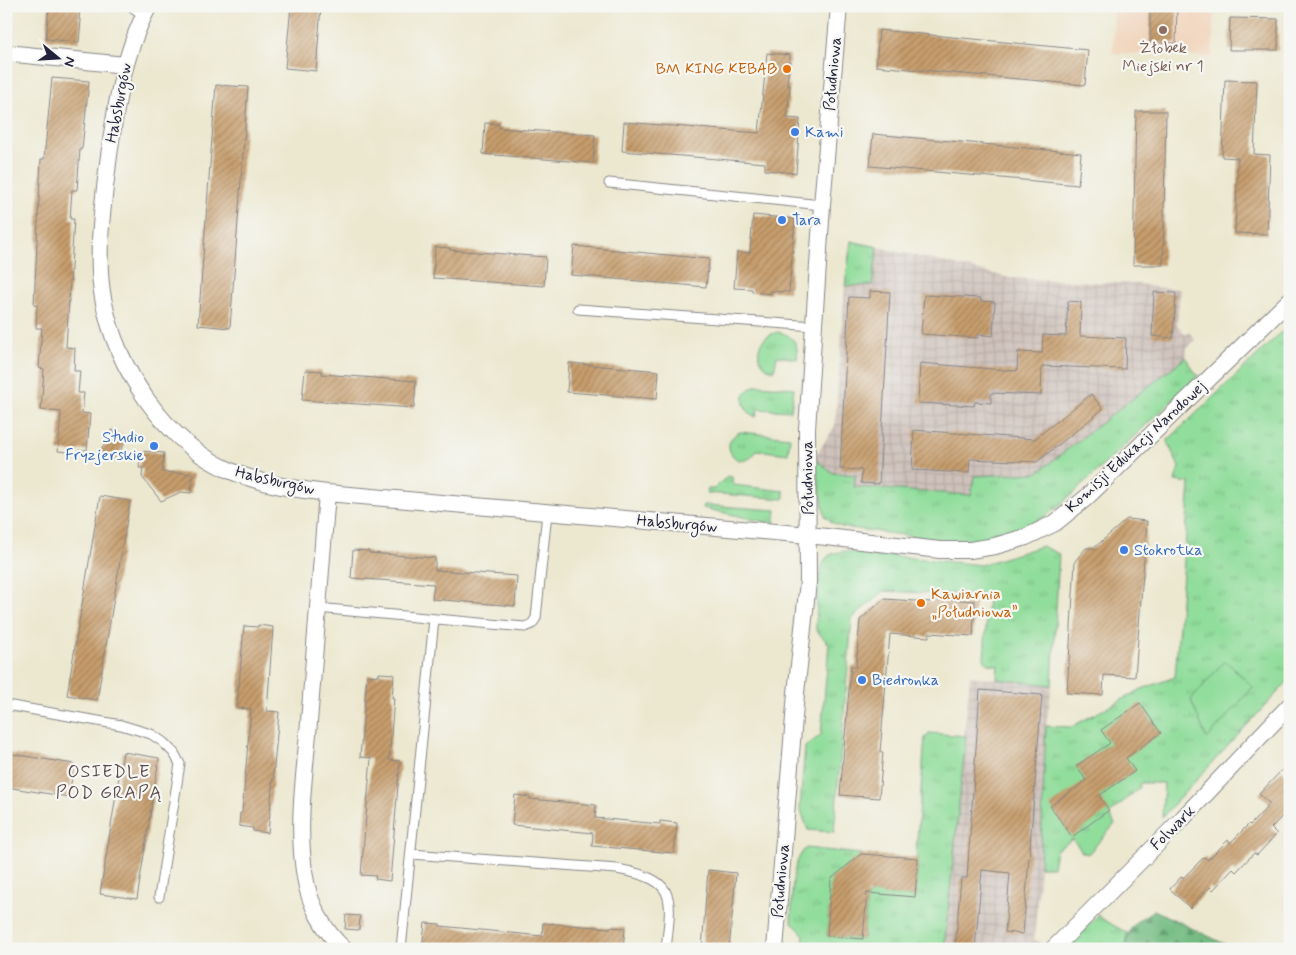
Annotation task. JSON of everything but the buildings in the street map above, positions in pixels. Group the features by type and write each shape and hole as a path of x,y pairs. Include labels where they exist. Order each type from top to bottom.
{"street":[{"name":"Południowa","path":"775,949 796,693 806,600 809,535 806,481 808,428 822,205 839,6"},
{"name":"Habsburgów","path":"141,9 125,65 110,149 103,204 100,258 103,298 116,343 127,369 144,397 189,446 232,471 266,482 301,490 809,535"},
{"path":"6,53 125,65"},
{"name":"Komisji Edukacji Narodowej","path":"809,535 931,549 970,550 995,546 1026,537 1055,523 1086,498 1290,300"},
{"path":"327,492 303,798 301,848 305,879 312,901 325,929 344,949"},
{"name":"Folwark","path":"1053,949 1183,818 1290,705"}],"lane":[{"path":"609,183 822,205"},
{"path":"578,309 814,326"},
{"path":"318,608 525,627 532,624 536,618 547,513"},
{"path":"401,949 434,619"},
{"path":"6,705 121,725 151,734 174,753 180,764 159,897"},
{"path":"411,854 617,869 650,876 659,882 665,890 668,900 670,910 666,949"}],"shaded area":[{"name":"Żłobek Miejski nr 1","path":"1114,6 1214,6 1212,57 1113,53"},
{"path":"878,247 1010,278 1140,284 1180,289 1177,325 1186,335 1189,332 1195,340 1187,348 1186,357 1037,473 975,476 971,495 853,487 855,475 833,473 814,458 835,426 845,286 872,285"},
{"path":"970,676 1052,685 1046,726 1040,867 1034,940 1041,942 1037,949 944,949"}],"green space":[{"path":"851,241 878,247 872,285 845,286"},
{"path":"1290,324 1290,679 1162,817 1164,783 1140,783 1139,788 1109,814 1115,824 1088,854 1082,852 1073,839 1056,850 1053,867 1040,867 1046,726 1071,727 1142,689 1175,677 1190,483 1175,481 1179,467 1167,441"},
{"path":"778,332 788,335 794,341 797,349 797,359 777,356 774,371 762,362 759,350 764,339"},
{"path":"1186,357 1198,376 1075,492 1046,516 1021,530 986,540 955,542 842,527 833,523 825,516 814,458 833,473 855,475 854,487 971,495 974,476 1037,473"},
{"path":"759,385 794,388 791,411 758,409 756,417 750,413 744,404 745,395 752,387"},
{"path":"740,432 790,437 788,454 757,450 751,457 744,460 738,459 733,456 729,444 732,437"},
{"path":"727,476 732,477 733,485 784,491 784,499 707,493 708,489 714,489"},
{"path":"704,505 776,510 774,524 703,508"},
{"path":"1042,546 1059,554 1052,685 997,679 998,665 987,664 984,659 988,596 884,591 852,618 834,832 808,830 800,808 805,747 821,735 829,644 816,630 819,578 825,560 830,555 845,551 981,565"},
{"path":"1225,660 1253,687 1207,739 1191,700"},
{"path":"929,733 966,736 944,949 802,949 804,935 791,921 792,892 794,872 806,848 861,854 832,879 827,936 863,939 867,897 873,893 915,897 918,858 916,854 925,738"},
{"path":"1154,910 1235,949 1126,949 1130,930 1142,918"},
{"path":"1098,915 1127,933 1126,949 1067,949"}],"place":[{"name":"Żłobek Miejski nr 1","path":"1163,30"},
{"name":"BM KING KEBAB","path":"787,69"},
{"name":"Kami","path":"795,132"},
{"name":"Tara","path":"782,220"},
{"name":"Studio Fryzjerskie","path":"154,446"},
{"name":"Stokrotka","path":"1124,550"},
{"name":"Kawiarnia „Południowa”","path":"921,603"},
{"name":"Biedronka","path":"862,680"}],"district":[{"name":"OSIEDLE POD GRAPĄ","path":"109,782"}]}
